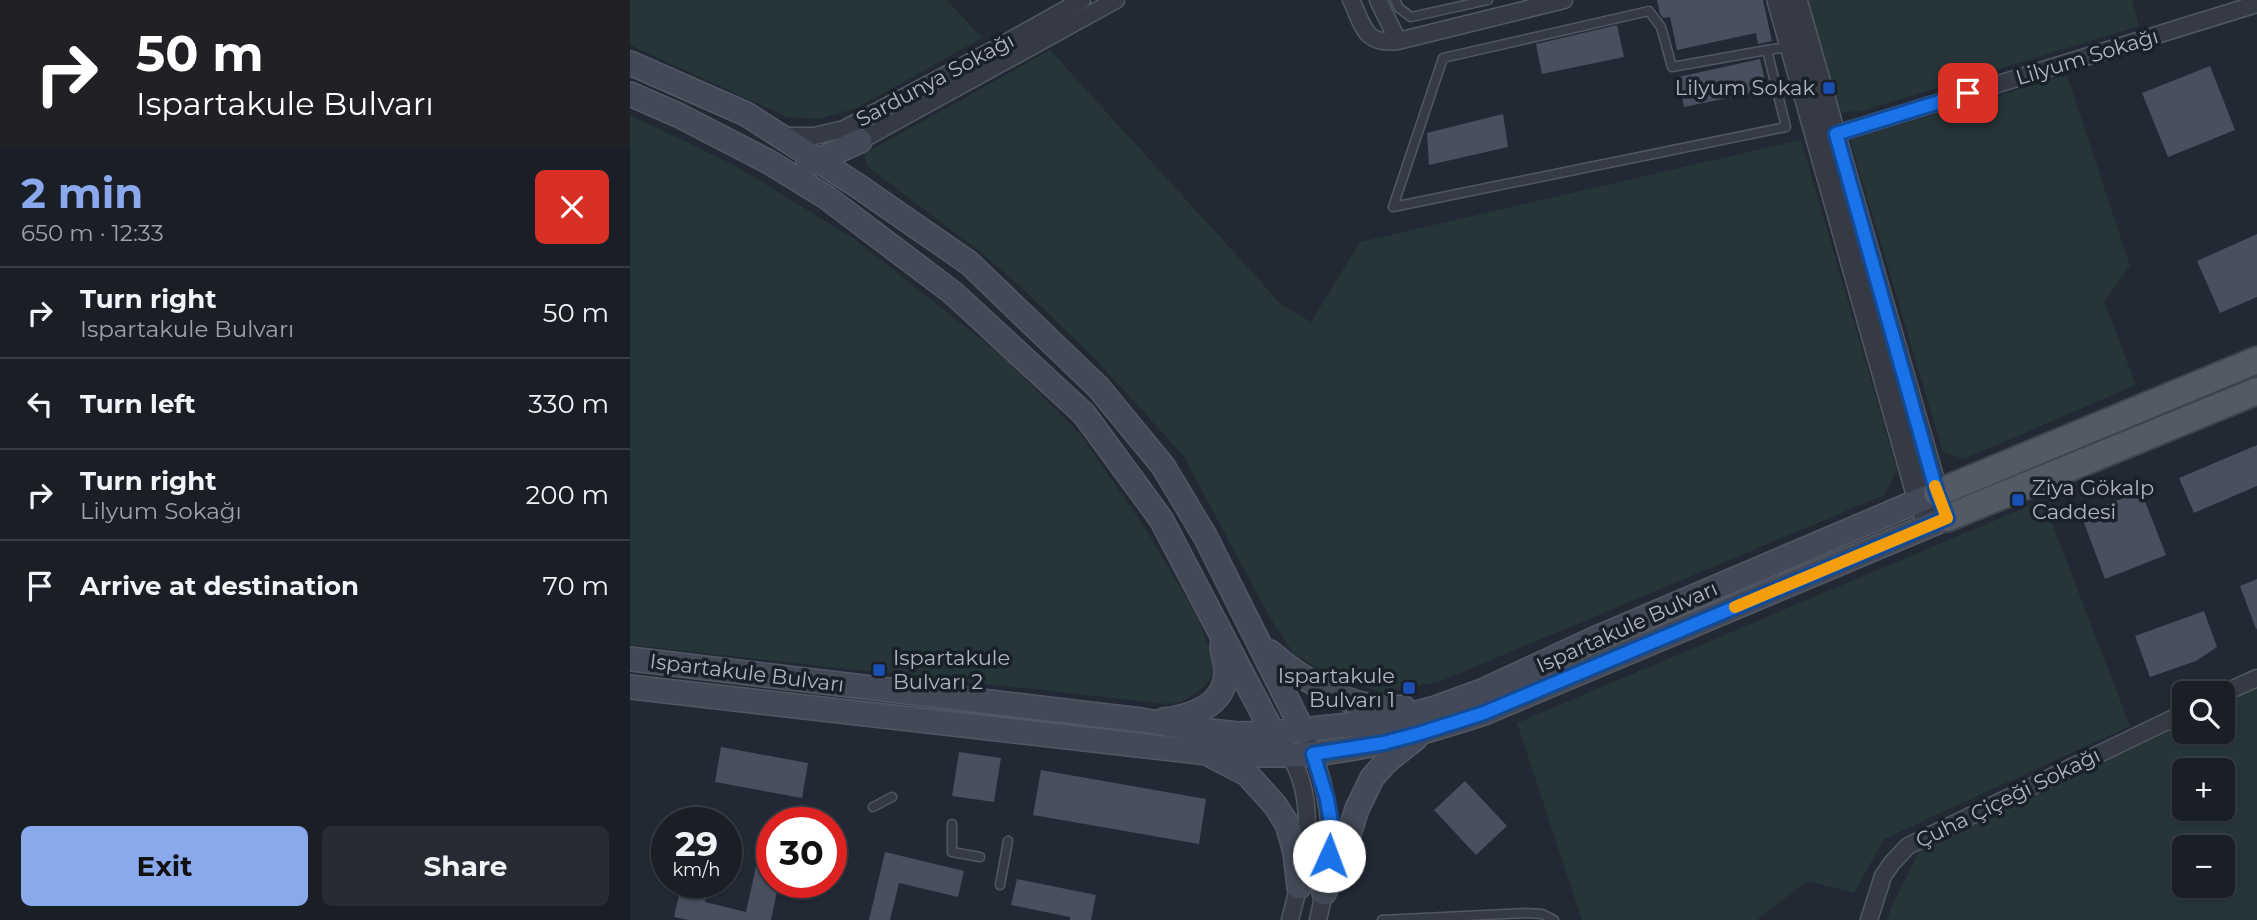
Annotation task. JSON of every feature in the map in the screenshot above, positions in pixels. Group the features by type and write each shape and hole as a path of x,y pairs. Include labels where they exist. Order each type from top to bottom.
{"main road":[{"path":"630,63 746,114 859,186 969,263 1098,387 1163,466 1205,536 1304,731"},
{"path":"630,94 678,115 769,162 825,197 953,293 1084,414 1161,519 1273,733"},
{"path":"769,162 784,167 802,168 860,141"},
{"path":"859,186 852,175 848,160 849,154 860,141"},
{"name":"Ispartakule Bulvarı","path":"630,659 1141,720 1237,734 1304,731 1402,717 1462,699 1592,640 2257,360"},
{"name":"Ispartakule Bulvarı","path":"630,687 1207,753 1313,754 1384,743 1484,713 2257,391"},
{"path":"1141,720 1185,718 1210,705 1222,689 1226,674 1220,632"},
{"path":"1259,643 1290,670 1355,703 1396,708 1462,699"},
{"path":"1324,893 1341,859 1357,810 1372,778 1386,762 1421,733"},
{"path":"1207,753 1247,774 1275,805 1287,824 1299,887"}],"street":[{"name":"Sardunya Sokağı","path":"860,141 1024,42 1082,0"},
{"name":"Sardunya Sokağı","path":"781,136 814,136 844,129 1116,0"},
{"path":"1352,0 1369,37 1383,43 1564,0"},
{"path":"1377,0 1398,41"},
{"path":"1779,0 1791,46 1827,137"},
{"path":"1796,0 1827,137 1928,497 1939,522"},
{"name":"Lilyum Sokağı","path":"1827,137 2257,4"},
{"path":"2235,688 2257,678"},
{"name":"Çuha Çiçeği Sokağı","path":"1869,920 1883,876 1908,846 2172,719"},
{"path":"1304,731 1327,799 1331,822 1329,856 1318,920"},
{"path":"1273,733 1290,755 1306,808 1307,844 1290,920"}],"lane":[{"path":"1395,0 1399,8 1411,17 1489,0"},
{"path":"1767,50 1786,127 1393,207 1443,58 1649,11 1661,27 1672,67 1767,50 1791,46"},
{"path":"873,807 892,797"},
{"path":"952,824 952,852 980,857"},
{"path":"1000,885 1008,841"},
{"path":"1382,920 1526,913 1542,914 1554,920"}],"shaded area":[{"path":"630,0 947,0 982,38 857,108 819,119 787,117 630,45"},
{"path":"1808,0 2132,0 2139,26 1865,110 1838,113"},
{"path":"1050,50 1281,304 1311,322 1360,242 1801,140 1897,470 1884,495 1441,681 1383,693 1331,676 1294,654 1269,616 1183,455 1097,361 1021,287 978,250 867,166 864,154"},
{"path":"2067,75 2130,266 2104,301 2136,385 1964,459 1943,452 1850,140"},
{"path":"630,115 734,165 853,238 1001,355 1081,435 1147,531 1197,616 1215,664 1210,680 1182,702 1168,704 630,645"},
{"path":"2043,500 2130,726 1884,839 1854,893 1807,881 1757,920 1582,920 1517,723"},
{"path":"2257,688 2257,920 1887,920 1920,850 2172,730 2172,744 2235,744 2235,699"}],"building":[{"path":"1657,0 1763,0 1772,41 1758,44 1756,33 1677,50 1670,17 1663,18"},
{"path":"1617,25 1624,57 1542,74 1536,44"},
{"path":"1760,59 1767,90 1684,107 1678,77"},
{"path":"2210,66 2235,130 2168,157 2142,93"},
{"path":"1503,114 1508,147 1429,165 1427,133"},
{"path":"2257,234 2257,297 2220,313 2197,261"},
{"path":"2257,445 2257,486 2194,513 2179,478"},
{"path":"2141,491 2166,555 2105,579 2081,515"},
{"path":"2257,579 2257,628 2256,629 2240,586"},
{"path":"2204,611 2217,647 2196,661 2150,677 2135,636"},
{"path":"721,747 808,763 802,798 715,782"},
{"path":"959,752 1001,758 994,802 952,796"},
{"path":"1041,770 1206,799 1199,844 1033,815"},
{"path":"1465,781 1507,826 1476,855 1434,810"},
{"path":"885,852 964,871 958,897 899,883 890,920 869,920"},
{"path":"756,867 756,898 776,898 771,920 689,920 674,917 678,898 706,898 705,902 746,912"},
{"path":"1017,879 1096,895 1091,920 1070,920 1070,917 1011,905"}],"slow traffic":[{"path":"1735,607 1947,518 1935,486"}],"place":[{"name":"Lilyum Sokak","path":"1829,88"},
{"name":"Ziya Gökalp Caddesi","path":"2018,500"},
{"name":"Ispartakule Bulvarı 2","path":"879,670"},
{"name":"Ispartakule Bulvarı 1","path":"1409,688"}],"route":[{"path":"1329,856 1331,822 1313,754 1384,743 1484,713 1947,518 1937,493 1836,134 1968,93"}]}
